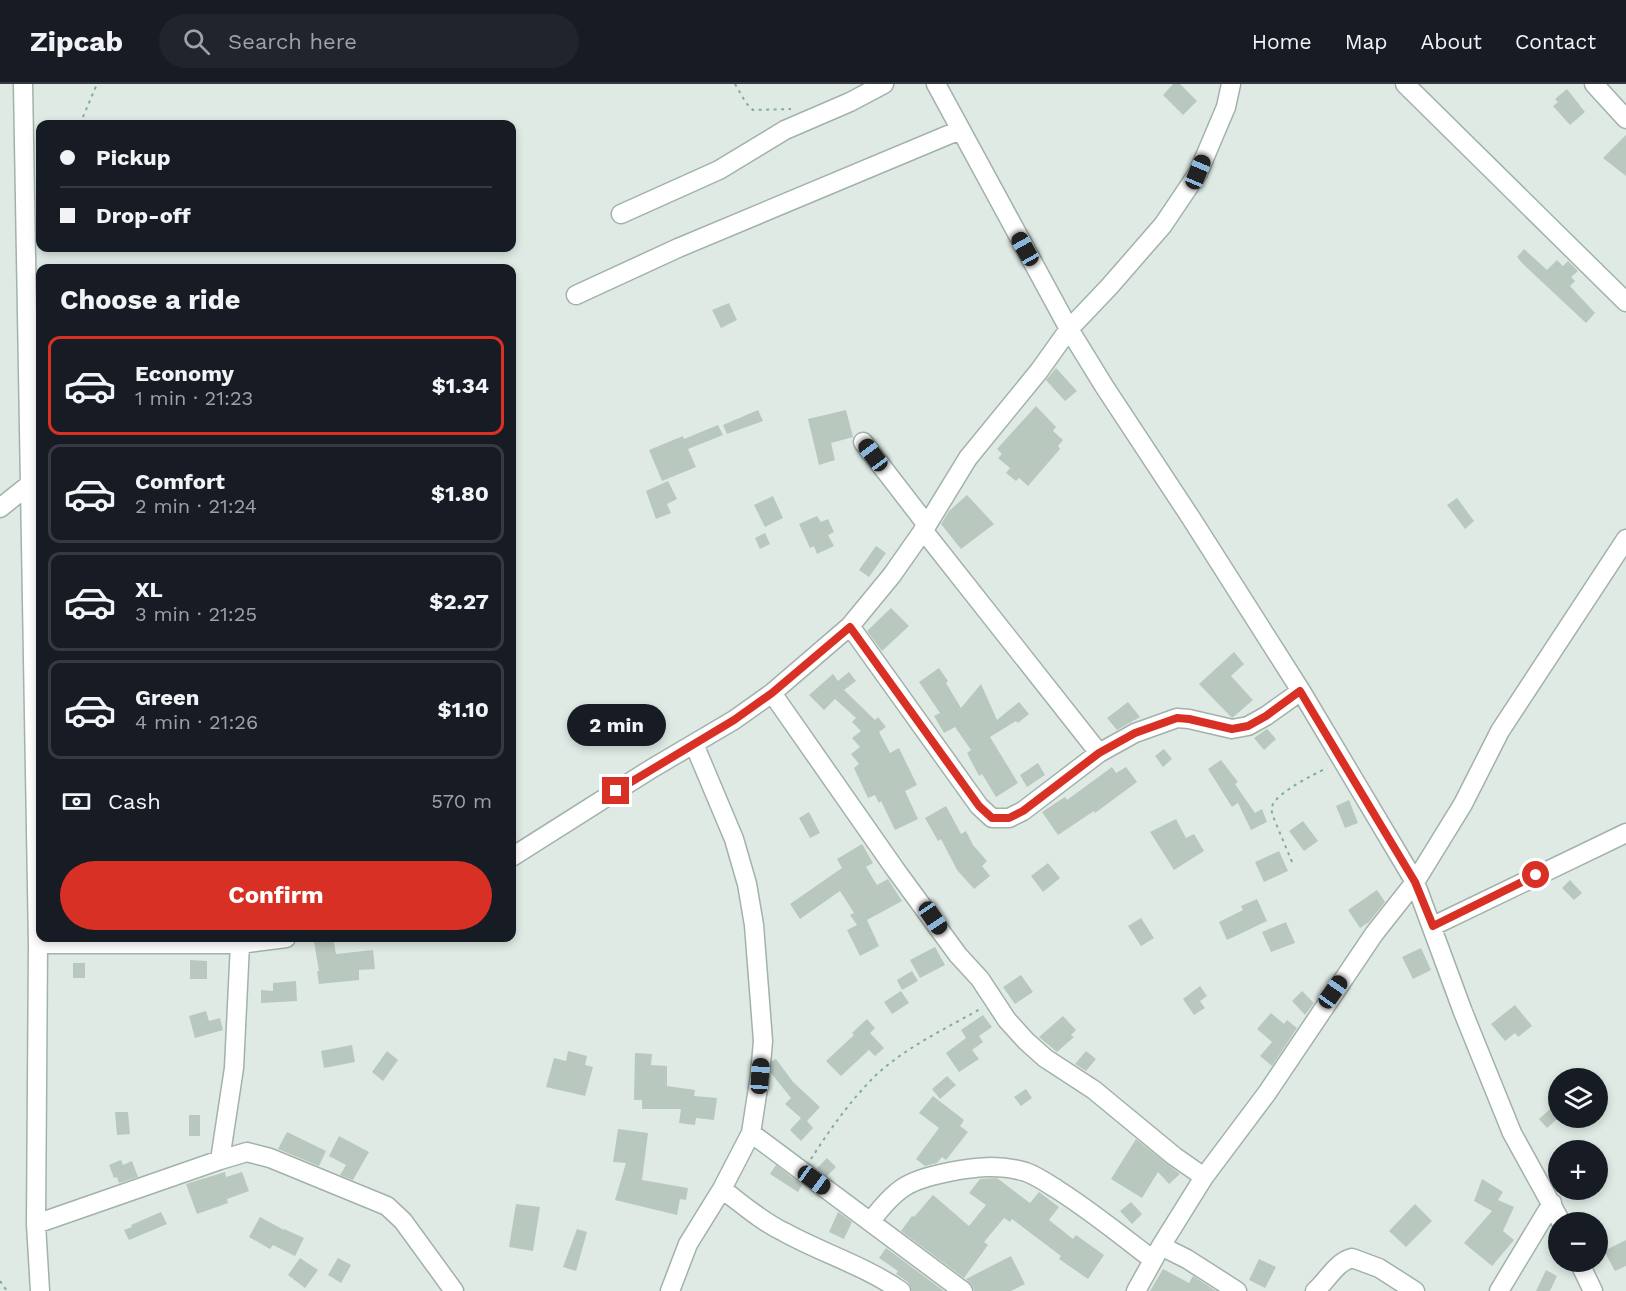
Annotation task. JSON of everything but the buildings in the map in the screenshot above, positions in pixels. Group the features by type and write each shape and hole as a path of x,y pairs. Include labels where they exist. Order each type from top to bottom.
{"street":[{"path":"23,84 36,829"},
{"path":"621,214 719,170 786,130 850,102 884,84"},
{"path":"936,84 1069,329 1300,691 1415,882 1463,1012 1512,1133 1556,1212"},
{"path":"516,855 734,720 772,693 850,627 892,575 968,458 1040,371 1069,329 1163,225 1198,172 1226,107 1231,84"},
{"path":"1405,84 1626,302"},
{"path":"1593,84 1626,119"},
{"path":"576,295 678,248 960,130"},
{"path":"863,442 925,527 1099,753"},
{"path":"0,507 30,484"},
{"path":"1136,1291 1204,1177 1267,1093 1374,934 1415,882 1463,804 1500,731 1626,539"},
{"path":"850,627 979,806 992,818 1009,818 1023,811 1099,753 1135,733 1177,718 1232,729 1248,726 1300,691"},
{"path":"772,693 958,955 980,979 1008,1020 1026,1041 1045,1058 1094,1090 1174,1156 1204,1177"},
{"path":"670,1291 688,1244 722,1189 751,1133 763,1041 752,915 747,884 734,839 694,744"},
{"path":"1433,926 1626,833"},
{"path":"40,1291 36,1224 38,944 240,944 255,942"},
{"path":"220,1160 234,1068 240,944"},
{"path":"751,1133 963,1291"},
{"path":"36,1224 247,1152 270,1158 387,1206 403,1221 454,1291"},
{"path":"871,1221 896,1192 925,1176 975,1167 1024,1172 1038,1177 1157,1253 1187,1259 1237,1291"},
{"path":"722,1189 775,1228 879,1276 901,1291"},
{"path":"1499,1291 1552,1203"},
{"path":"1315,1291 1342,1262 1352,1258 1379,1268 1415,1291"},
{"path":"1584,1272 1593,1291"}],"path":[{"path":"82,120 97,84"},
{"path":"735,84 753,110 800,108"},
{"path":"1292,862 1276,824 1272,806 1277,799 1317,772 1344,762"},
{"path":"803,1171 831,1128 877,1075 907,1052 995,1001"},
{"path":"0,1281 7,1291"}],"route":[{"path":"616,791 734,720 772,693 850,627 979,806 992,818 1009,818 1023,811 1099,753 1135,733 1177,718 1232,729 1248,726 1300,691 1415,882 1433,926 1536,875"}]}
